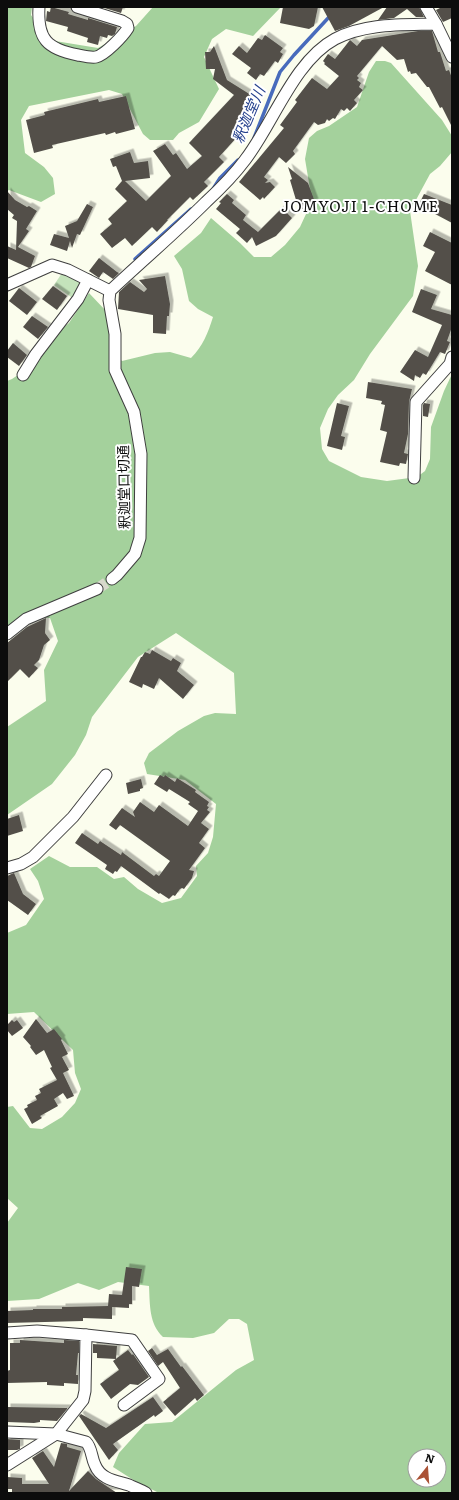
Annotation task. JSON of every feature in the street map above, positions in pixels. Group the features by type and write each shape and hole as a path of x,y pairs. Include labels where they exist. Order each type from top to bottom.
{"street":[{"path":"39,7 38,22 43,37 56,49 66,52 96,57 101,55 122,37 128,28 127,24 122,21 77,7"},
{"path":"426,7 452,57"},
{"path":"7,285 52,264 68,270 110,291 198,210 245,160 267,128 296,78 312,56 334,40 364,28 436,24"},
{"path":"23,375 36,354 78,299 88,280"},
{"name":"釈迦堂口切通","path":"110,291 109,304 115,334 115,370 134,412 141,454 140,538 135,554 112,580"},
{"path":"414,478 416,402 450,364 452,357"},
{"path":"7,634 26,619 97,589"},
{"path":"7,868 21,864 33,857 73,817 106,775"},
{"path":"7,1333 37,1331 132,1340 159,1379 124,1405"},
{"path":"7,1465 56,1434 83,1400 85,1390 86,1335"},
{"path":"7,1432 56,1434 86,1442 89,1445 95,1467 104,1475 116,1482 146,1493"}],"green space":[{"path":"7,7 32,7 31,15 49,40 98,48 136,26 153,7 281,7 253,36 226,29 212,39 204,57 219,89 199,122 179,133 173,140 150,140 143,134 122,94 109,90 29,106 21,120 25,153 44,167 53,178 55,194 41,202 9,190 7,191"},
{"path":"376,61 385,61 391,63 442,120 452,136 452,152 440,166 430,174 410,211 418,266 413,296 370,354 354,380 338,395 328,409 320,428 322,449 329,461 361,477 387,481 417,477 425,471 430,459 431,427 452,374 452,1493 159,1493 135,1481 113,1467 119,1453 145,1424 172,1422 236,1370 254,1360 247,1324 239,1319 229,1319 214,1333 193,1338 163,1337 158,1332 151,1314 149,1286 118,1282 99,1290 78,1283 39,1299 7,1301 7,1223 18,1208 7,1198 7,1107 13,1106 30,1128 42,1129 62,1117 75,1103 81,1089 75,1073 73,1050 34,1012 7,1014 7,933 26,925 44,899 38,881 30,869 49,856 70,867 97,867 114,879 124,877 138,889 162,903 181,898 197,876 196,866 208,853 213,837 216,804 185,780 147,774 144,763 149,753 178,731 204,716 215,713 236,714 234,673 176,633 138,657 92,717 86,735 75,755 52,784 7,815 7,727 46,701 44,670 58,641 50,618 24,616 7,626 7,381 36,363 56,333 69,323 89,293 106,311 113,338 109,347 122,361 155,353 170,352 191,358 205,339 213,317 198,309 189,301 182,269 174,256 201,233 211,218 254,257 271,257 285,245 300,227 312,201 305,159 309,138 317,131 329,126 357,107 369,72"},
{"path":"62,273 82,283 74,299 54,285"}],"building":[{"path":"51,7 69,12 68,14 88,20 88,18 117,27 115,34 112,36 108,35 107,38 100,36 98,45 87,42 88,38 67,31 68,27 46,21 47,11 50,12"},
{"path":"101,7 123,7 121,13"},
{"path":"283,7 318,7 314,26 309,29 280,23"},
{"path":"322,7 384,7 349,26 335,31"},
{"path":"387,7 419,7 424,17 416,17 407,9 394,18 378,20"},
{"path":"442,7 452,7 452,18 443,22 436,10"},
{"path":"418,31 432,31 438,52 440,52 446,71 449,70 452,78 452,127 442,107 440,108 429,87 427,87 416,73 411,74 410,71 408,72 404,59 397,60 382,46 357,76 359,78 357,80 361,83 359,87 363,90 354,100 357,103 350,111 347,108 344,111 341,109 335,119 333,118 329,121 327,119 325,123 318,125 314,122 293,151 295,154 286,163 279,157 264,177 268,180 265,183 270,182 275,187 264,199 263,197 260,200 239,182 284,128 280,125 297,102 295,100 312,78 327,89 339,76 324,64 325,63 323,61 328,54 335,59 350,40 357,46 362,40"},
{"path":"265,35 283,48 280,52 283,54 278,63 275,61 264,76 260,74 256,80 247,73 251,68 232,54 239,46 247,53 258,38 262,40"},
{"path":"214,46 227,80 251,95 239,119 247,126 219,157 224,162 204,182 208,186 193,200 190,197 157,232 152,227 132,246 125,238 112,248 100,234 112,224 108,219 127,201 115,189 122,181 116,166 113,167 110,159 130,152 134,163 148,161 150,178 125,181 146,201 171,176 153,151 165,144 173,155 176,153 187,169 202,156 189,143 234,95 213,79 215,69 206,69 205,52 210,52"},
{"path":"126,96 135,129 116,134 115,132 106,135 105,133 52,145 53,148 34,153 26,120 45,115 44,112 98,99 99,102"},
{"path":"288,167 308,183 315,202 312,203 313,206 299,210 290,180 292,179"},
{"path":"7,191 15,200 37,211 26,229 29,231 18,247 35,256 31,267 29,268 7,258 7,246 16,250 17,221 12,218 14,215 7,209"},
{"path":"227,194 234,200 232,203 246,215 243,220 258,232 282,208 292,218 276,236 256,246 252,237 247,243 236,233 240,229 216,209 221,203 219,202"},
{"path":"424,194 452,205 452,223 419,204"},
{"path":"87,204 93,207 80,235 77,234 72,248 70,241 67,251 50,245 54,234 69,238 65,226 77,221"},
{"path":"430,232 452,243 452,285 425,271 435,252 423,246"},
{"path":"99,258 119,273 113,279 103,272 99,278 89,271"},
{"path":"165,276 170,304 169,316 167,316 166,334 153,333 153,315 118,309 119,292 130,282 144,292 147,289 139,280"},
{"path":"53,286 67,296 57,310 42,299"},
{"path":"19,288 37,302 27,315 9,301"},
{"path":"421,289 437,295 431,309 452,315 452,327 447,341 450,342 445,354 440,352 426,375 423,373 420,378 415,375 414,381 400,372 415,350 428,357 442,325 412,312"},
{"path":"32,316 48,327 38,339 23,327"},
{"path":"13,343 27,355 19,366 7,357 7,351"},
{"path":"368,382 412,389 409,402 408,434 404,453 408,454 406,464 400,463 399,466 380,462 387,432 380,430 385,405 381,404 382,401 366,398"},
{"path":"337,403 349,406 341,436 345,437 342,450 327,446"},
{"path":"424,403 430,404 428,417 423,416"},
{"path":"46,618 45,633 50,640 44,645 39,660 34,665 38,668 29,678 20,669 7,682 7,643 27,627"},
{"path":"152,650 171,661 173,658 181,663 177,671 194,685 183,699 159,678 154,689 143,684 142,688 129,682 141,657 145,652 150,654"},
{"path":"160,775 164,777 165,775 175,782 177,778 196,790 195,792 209,802 207,806 209,807 207,810 210,812 201,823 209,829 199,843 205,848 189,870 194,871 192,878 184,889 180,889 175,896 173,895 169,899 160,893 159,894 121,866 117,872 115,871 113,874 105,869 107,865 75,843 82,833 98,844 100,841 121,855 122,852 154,876 156,874 159,876 170,861 120,825 116,830 109,825 122,808 135,817 133,812 140,802 154,812 159,805 188,826 198,811 188,804 190,802 169,789 167,792 154,784"},
{"path":"141,779 143,788 140,789 140,791 128,794 126,783"},
{"path":"19,815 23,831 7,836 7,819"},
{"path":"14,873 23,894 36,904 28,915 7,900 7,876"},
{"path":"36,1019 47,1033 54,1029 62,1039 61,1040 68,1054 62,1057 69,1070 63,1073 74,1096 67,1099 63,1093 54,1099 58,1106 40,1116 42,1118 32,1124 24,1109 28,1107 27,1105 37,1100 35,1096 41,1093 39,1089 57,1080 50,1068 52,1067 44,1050 36,1055 30,1047 31,1046 23,1037"},
{"path":"12,1020 14,1022 17,1020 23,1028 12,1036 7,1030 7,1025"},
{"path":"126,1267 142,1269 139,1287 132,1286 132,1304 129,1304 129,1308 112,1307 112,1319 83,1318 83,1321 7,1323 7,1311 62,1309 62,1307 108,1306 109,1294 122,1295"},
{"path":"20,1340 64,1343 64,1340 79,1341 76,1375 78,1375 78,1384 64,1383 64,1386 47,1385 47,1382 7,1383 7,1371 10,1370 10,1343 20,1343"},
{"path":"93,1344 117,1346 116,1359 97,1358 97,1353 93,1353"},
{"path":"152,1348 157,1355 168,1349 204,1395 197,1401 195,1398 175,1416 163,1402 180,1388 163,1362 158,1366 148,1351"},
{"path":"128,1350 132,1355 133,1354 149,1377 138,1385 130,1384 111,1399 100,1384 119,1370 113,1361"},
{"path":"153,1397 163,1411 155,1417 154,1415 113,1444 118,1450 109,1460 79,1416 81,1414 106,1428"},
{"path":"7,1407 67,1409 57,1421 40,1420 40,1422 34,1423 7,1422"},
{"path":"7,1439 20,1440 20,1449 7,1450"},
{"path":"61,1443 67,1444 67,1447 81,1451 69,1491 88,1471 96,1479 117,1493 12,1493 12,1489 7,1489 7,1477 22,1478 22,1484 49,1484 32,1458 43,1451 54,1467"}],"waterway":[{"name":"釈迦堂川","path":"254,138 280,72 330,16"},
{"name":"釈迦堂川","path":"213,189 220,178 238,160"},
{"name":"釈迦堂川","path":"135,259 191,209"}],"tunnel":[{"path":"97,589 112,579"}],"district":[{"name":"JOMYOJI 1-CHOME","path":"360,207"}]}
